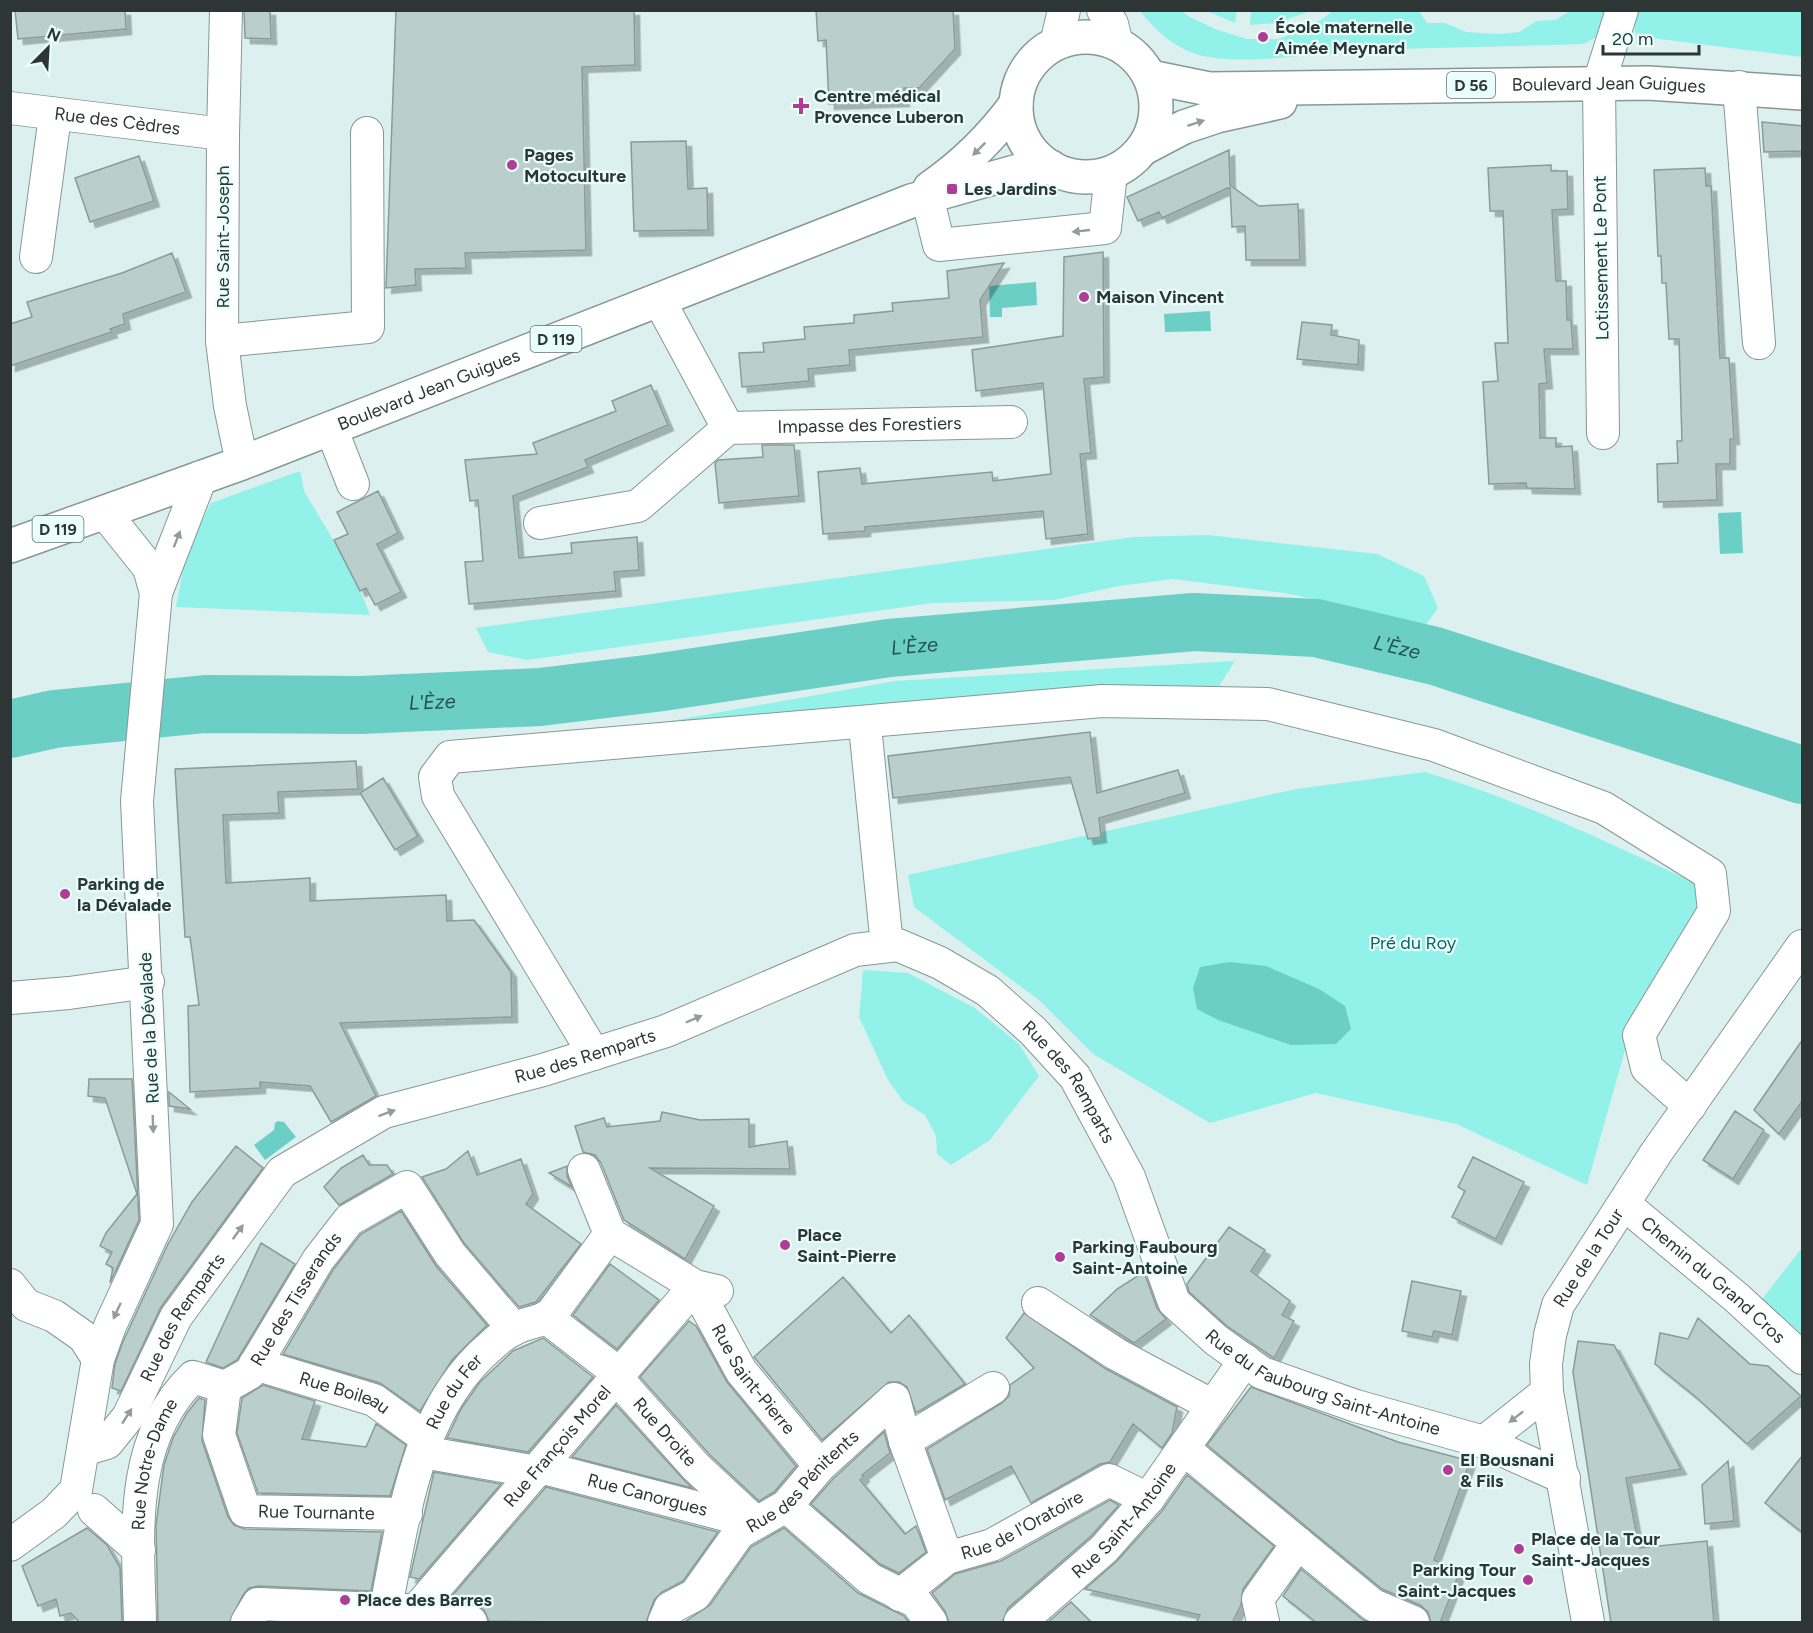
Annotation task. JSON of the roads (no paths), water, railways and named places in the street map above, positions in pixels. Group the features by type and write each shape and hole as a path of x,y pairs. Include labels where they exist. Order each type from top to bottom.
{"main road":[{"path":"1076,38 1097,38 1117,44 1131,53 1150,77 1156,95 1156,114 1152,132 1144,148 1129,163 1111,173 1090,177 1077,176 1051,167 1036,156 1024,140 1018,123 1016,104 1020,85 1028,68 1040,54 1056,44 1076,38"},
{"name":"Boulevard Jean Guigues","path":"1150,77 1209,89 1599,83 1739,87 1803,93"},
{"name":"Boulevard Jean Guigues","path":"1144,148 1184,127 1217,116 1344,88"},
{"name":"Boulevard Jean Guigues","path":"919,199 963,165 992,136 1016,104"},
{"name":"Boulevard Jean Guigues","path":"10,546 242,463 919,199 1022,170 1051,167"}],"street":[{"name":"Rue Saint-Joseph","path":"226,10 222,341 230,406 242,463"},
{"path":"1056,44 1064,10"},
{"path":"1103,10 1112,24 1117,44"},
{"name":"Lotissement Le Pont","path":"1603,433 1599,83 1622,10"},
{"path":"1739,87 1759,344"},
{"name":"Rue des Cèdres","path":"10,108 55,116 223,134"},
{"path":"36,257 55,116"},
{"path":"222,341 368,327 367,134"},
{"path":"919,199 939,244 1105,228 1111,173"},
{"path":"540,523 638,506 728,428 659,300"},
{"name":"Impasse des Forestiers","path":"728,428 1011,422"},
{"path":"331,428 353,484"},
{"name":"Rue de la Dévalade","path":"83,1450 98,1359 110,1326 157,1224 148,982 137,801 156,593 201,477"},
{"name":"Rue de la Dévalade","path":"105,513 149,568 156,593"},
{"path":"594,1054 438,796 435,777 450,758 1102,701 1268,704 1434,745 1604,808 1710,874 1714,911 1639,1035 1647,1068 1689,1106"},
{"path":"866,736 887,946"},
{"name":"Rue des Remparts","path":"83,1450 107,1443 128,1417 176,1317 282,1172 384,1113 594,1054 666,1031 855,950 898,945 988,991 1033,1031 1076,1077 1129,1177 1174,1302"},
{"name":"Rue de la Tour","path":"1588,1623 1547,1392 1546,1364 1550,1335 1558,1305 1689,1106 1803,946"},
{"path":"10,998 69,993 148,982"},
{"path":"584,1170 610,1234 706,1288"},
{"name":"Rue des Tisserands","path":"244,1375 318,1260 349,1220 407,1187 450,1254 514,1329"},
{"name":"Chemin du Grand Cros","path":"1624,1204 1737,1298 1803,1358"},
{"path":"546,1318 610,1234"},
{"name":"Rue François Morel","path":"408,1611 539,1470 618,1378 706,1288"},
{"name":"Rue Saint-Pierre","path":"706,1288 741,1371 820,1466"},
{"path":"16,1301 54,1316 76,1331 84,1337 98,1359"},
{"name":"Rue du Faubourg Saint-Antoine","path":"1174,1302 1216,1340 1262,1373 1356,1406 1484,1442 1564,1478"},
{"path":"1038,1303 1116,1354 1213,1406"},
{"name":"Rue du Fer","path":"408,1611 406,1514 424,1445 441,1407 464,1374 490,1346 514,1329 546,1318"},
{"name":"Rue Droite","path":"546,1318 592,1350 696,1467 756,1523"},
{"name":"Rue Saint-Antoine","path":"1020,1623 1104,1549 1148,1499 1185,1450 1245,1360"},
{"name":"Rue Boileau","path":"244,1375 374,1400 424,1445"},
{"name":"Rue Tournante","path":"244,1375 219,1435 245,1510 406,1514"},
{"name":"Rue Notre-Dame","path":"140,1623 139,1494 155,1432 181,1389 193,1377 244,1375"},
{"path":"947,1558 905,1442 993,1388"},
{"path":"1484,1442 1547,1392"},
{"name":"Rue des Pénitents","path":"664,1623 670,1608 695,1595 739,1533 786,1506 820,1466 894,1399 905,1442"},
{"name":"Rue Canorgues","path":"424,1445 539,1470 756,1523"},
{"path":"10,1545 54,1513 76,1490 83,1450"},
{"path":"1185,1450 1373,1605 1413,1623"},
{"name":"Rue de l'Oratoire","path":"900,1595 947,1558 992,1545 1109,1480 1148,1499"},
{"path":"786,1506 870,1579 916,1602 931,1623"},
{"path":"94,1510 139,1550"},
{"path":"1263,1623 1258,1599 1298,1543"},
{"path":"247,1623 258,1604 408,1611 471,1623"}],"waterway":[{"name":"L'Èze","path":"10,729 54,719 205,704 361,705 540,697 655,683 889,648 1194,622 1316,628 1435,656 1802,775"}],"place":[{"name":"École maternelle Aimée Meynard","path":"1263,37"},
{"name":"Centre médical Provence Luberon","path":"801,106"},
{"name":"Pages Motoculture","path":"512,165"},
{"name":"Les Jardins","path":"952,189"},
{"name":"Maison Vincent","path":"1084,297"},
{"name":"Parking de la Dévalade","path":"65,894"},
{"name":"Place Saint-Pierre","path":"785,1245"},
{"name":"Parking Faubourg Saint-Antoine","path":"1060,1257"},
{"name":"El Bousnani & Fils","path":"1448,1470"},
{"name":"Place de la Tour Saint-Jacques","path":"1519,1549"},
{"name":"Parking Tour Saint-Jacques","path":"1528,1580"},
{"name":"Place des Barres","path":"345,1600"}],"park label":[{"name":"Pré du Roy","path":"1413,943"}]}
